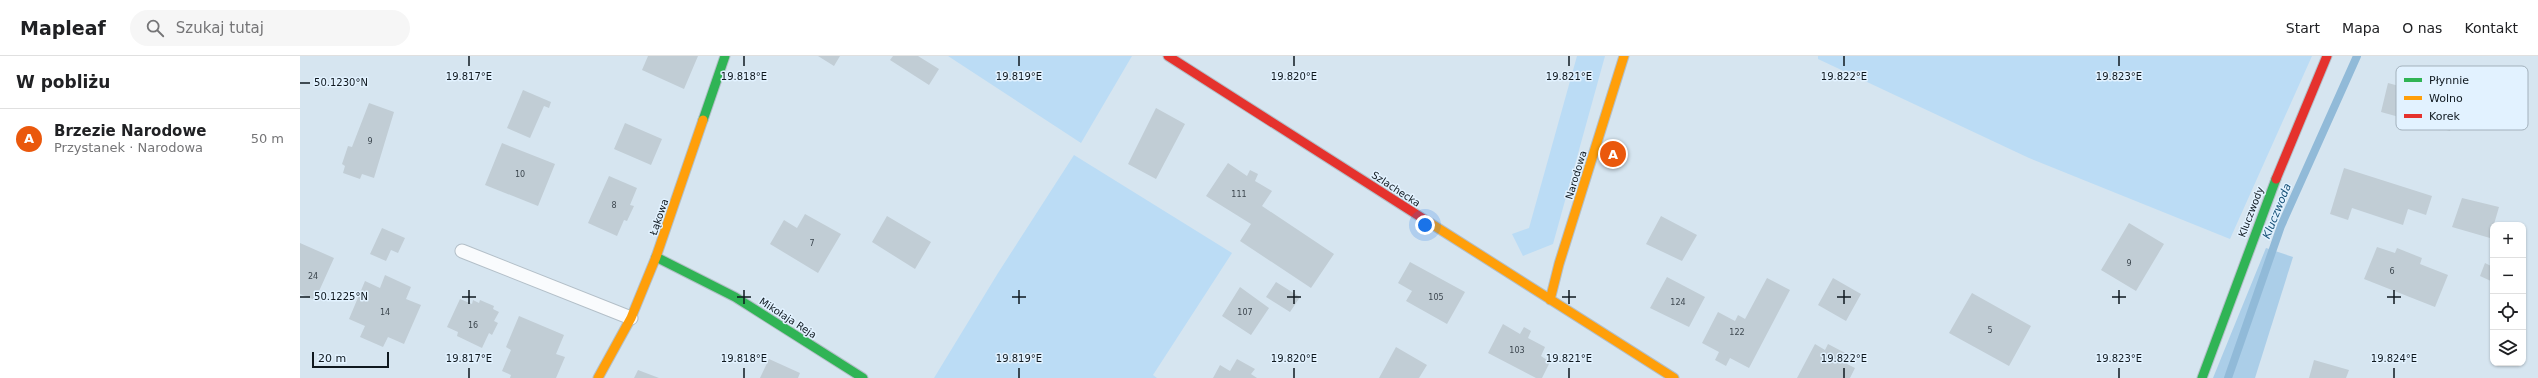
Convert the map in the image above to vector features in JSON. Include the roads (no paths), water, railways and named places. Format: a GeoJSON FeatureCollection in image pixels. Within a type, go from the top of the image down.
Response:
{"type":"FeatureCollection","features":[{"type":"Feature","properties":{"kind":"street","name":"Łąkowa"},"geometry":{"type":"LineString","coordinates":[[598,378],[631,318],[656,257],[725,56]]}},
{"type":"Feature","properties":{"kind":"street","name":"Szlachecka"},"geometry":{"type":"LineString","coordinates":[[1168,56],[1674,378]]}},
{"type":"Feature","properties":{"kind":"street","name":"Narodowa"},"geometry":{"type":"LineString","coordinates":[[1550,300],[1559,264],[1624,56]]}},
{"type":"Feature","properties":{"kind":"street","name":"Kluczwody"},"geometry":{"type":"LineString","coordinates":[[2202,378],[2262,211],[2327,56]]}},
{"type":"Feature","properties":{"kind":"street","name":"Mikołaja Reja"},"geometry":{"type":"LineString","coordinates":[[656,257],[735,297],[863,378]]}},
{"type":"Feature","properties":{"kind":"lane"},"geometry":{"type":"LineString","coordinates":[[462,251],[631,318]]}},
{"type":"Feature","properties":{"kind":"waterway","name":"Kluczwoda"},"geometry":{"type":"LineString","coordinates":[[2228,378],[2281,226],[2357,56]]}},
{"type":"Feature","properties":{"kind":"place","name":"Brzezie Narodowe"},"geometry":{"type":"Point","coordinates":[1613,154]}}]}
